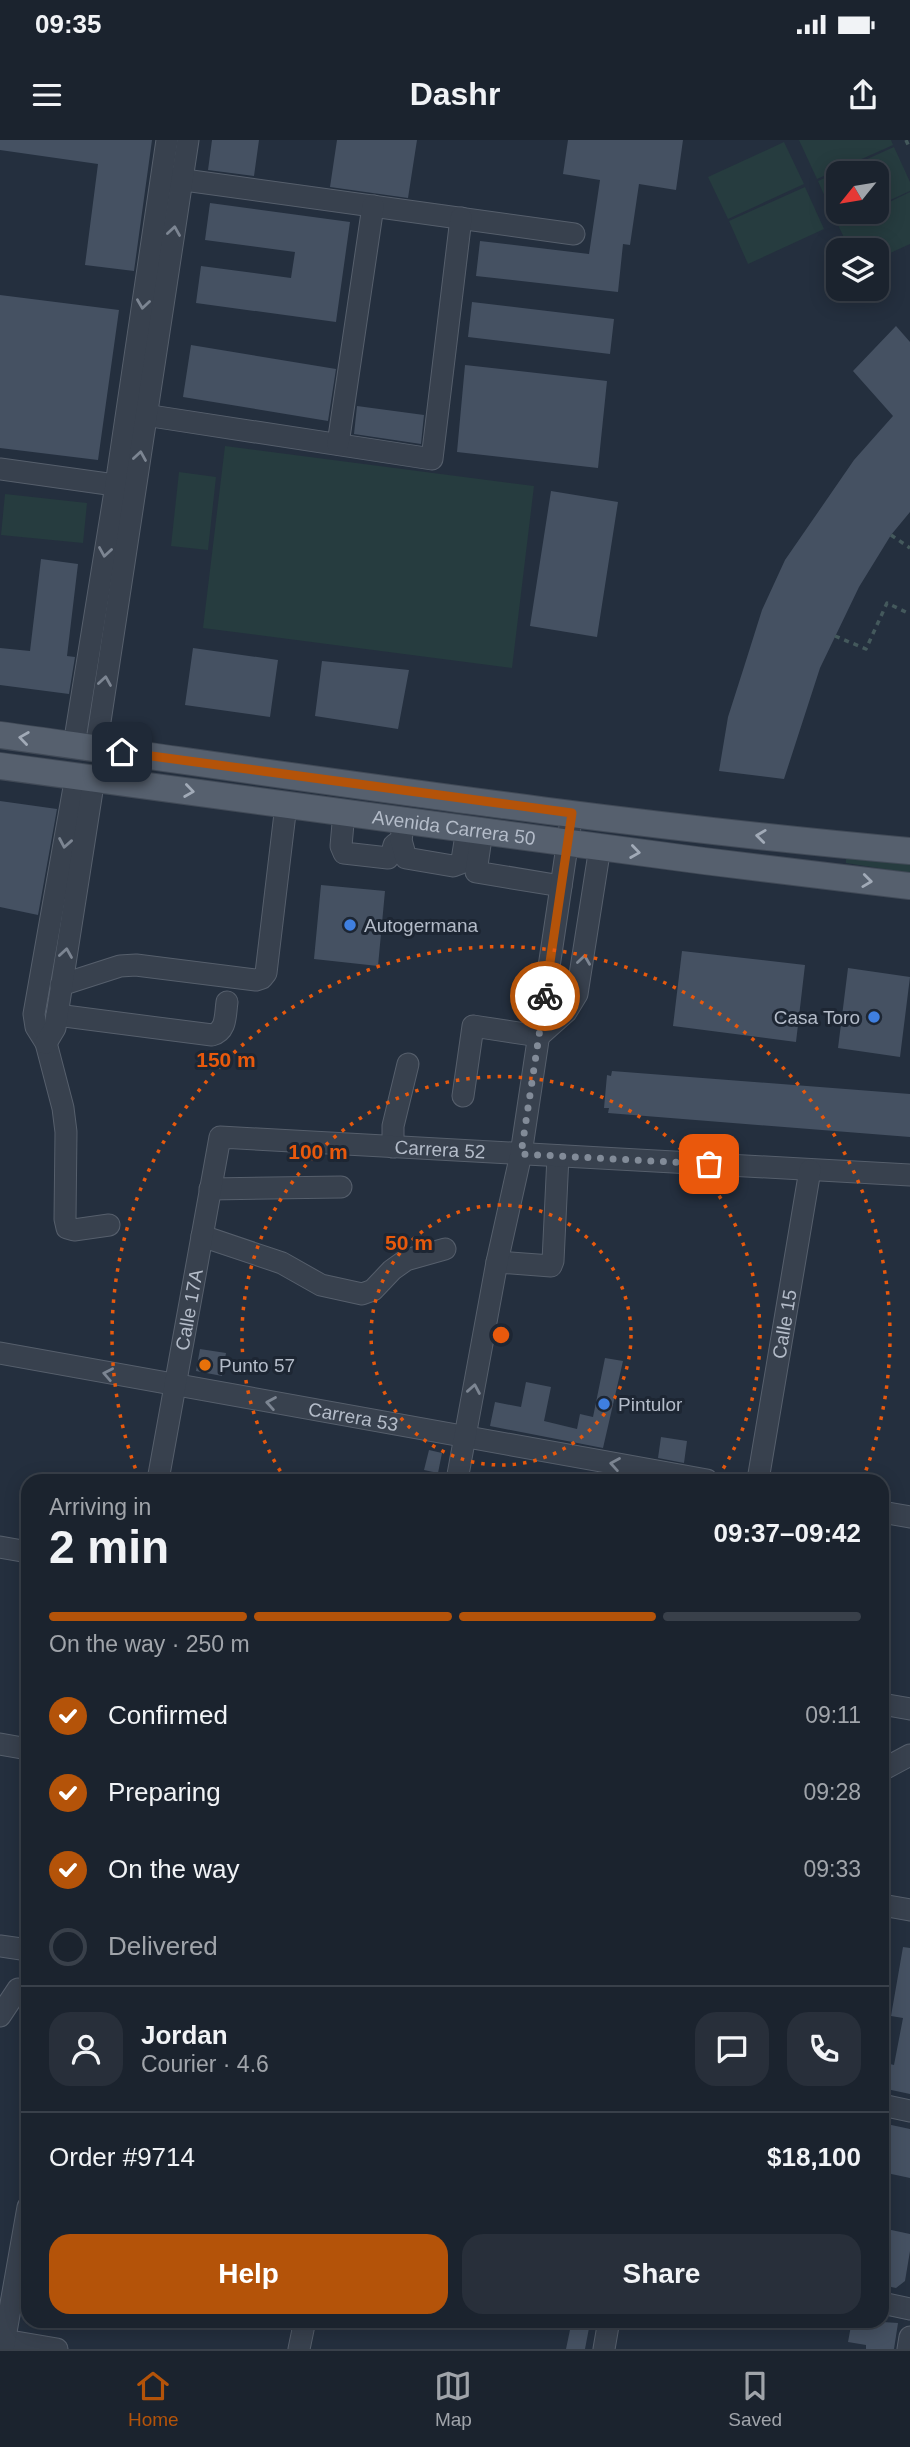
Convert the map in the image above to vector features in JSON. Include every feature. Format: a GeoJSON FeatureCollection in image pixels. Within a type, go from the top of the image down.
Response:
{"type":"FeatureCollection","features":[{"type":"Feature","properties":{"kind":"main road","name":"Avenida Carrera 50"},"geometry":{"type":"LineString","coordinates":[[0,735],[572,813],[910,851]]}},
{"type":"Feature","properties":{"kind":"main road","name":"Avenida Carrera 50"},"geometry":{"type":"LineString","coordinates":[[0,766],[344,813],[402,830],[475,830],[910,886]]}},
{"type":"Feature","properties":{"kind":"street"},"geometry":{"type":"LineString","coordinates":[[167,140],[172,178]]}},
{"type":"Feature","properties":{"kind":"street"},"geometry":{"type":"LineString","coordinates":[[85,747],[172,178],[188,140]]}},
{"type":"Feature","properties":{"kind":"street"},"geometry":{"type":"LineString","coordinates":[[172,178],[574,234]]}},
{"type":"Feature","properties":{"kind":"street"},"geometry":{"type":"LineString","coordinates":[[338,444],[373,206]]}},
{"type":"Feature","properties":{"kind":"street"},"geometry":{"type":"LineString","coordinates":[[136,414],[432,459],[461,218]]}},
{"type":"Feature","properties":{"kind":"street"},"geometry":{"type":"LineString","coordinates":[[0,470],[125,486]]}},
{"type":"Feature","properties":{"kind":"street"},"geometry":{"type":"LineString","coordinates":[[46,1043],[55,1028],[57,1015],[85,777]]}},
{"type":"Feature","properties":{"kind":"street"},"geometry":{"type":"LineString","coordinates":[[85,777],[34,1014],[36,1027],[46,1043],[58,1086],[66,1132],[67,1228],[74,1230],[109,1225]]}},
{"type":"Feature","properties":{"kind":"street"},"geometry":{"type":"LineString","coordinates":[[61,985],[120,967],[136,965],[256,980],[262,978],[266,973],[286,805]]}},
{"type":"Feature","properties":{"kind":"street"},"geometry":{"type":"LineString","coordinates":[[344,813],[341,846],[344,853],[387,858],[402,830]]}},
{"type":"Feature","properties":{"kind":"street"},"geometry":{"type":"LineString","coordinates":[[458,1474],[497,1262],[521,1154],[572,813]]}},
{"type":"Feature","properties":{"kind":"street"},"geometry":{"type":"LineString","coordinates":[[402,830],[406,858],[457,866],[475,830]]}},
{"type":"Feature","properties":{"kind":"street"},"geometry":{"type":"LineString","coordinates":[[475,830],[476,872],[561,886]]}},
{"type":"Feature","properties":{"kind":"street"},"geometry":{"type":"LineString","coordinates":[[813,875],[818,842]]}},
{"type":"Feature","properties":{"kind":"street"},"geometry":{"type":"LineString","coordinates":[[539,1036],[566,1012],[577,994],[600,847]]}},
{"type":"Feature","properties":{"kind":"street"},"geometry":{"type":"LineString","coordinates":[[57,1015],[212,1035],[223,1028],[227,1002]]}},
{"type":"Feature","properties":{"kind":"street"},"geometry":{"type":"LineString","coordinates":[[463,1096],[473,1026],[539,1036]]}},
{"type":"Feature","properties":{"kind":"street"},"geometry":{"type":"LineString","coordinates":[[393,1147],[393,1126],[408,1064]]}},
{"type":"Feature","properties":{"kind":"street","name":"Carrera 52"},"geometry":{"type":"LineString","coordinates":[[220,1137],[910,1175]]}},
{"type":"Feature","properties":{"kind":"street","name":"Calle 17A"},"geometry":{"type":"LineString","coordinates":[[159,1474],[220,1137]]}},
{"type":"Feature","properties":{"kind":"street"},"geometry":{"type":"LineString","coordinates":[[497,1262],[551,1266],[558,1156]]}},
{"type":"Feature","properties":{"kind":"street","name":"Calle 15"},"geometry":{"type":"LineString","coordinates":[[759,1474],[810,1170]]}},
{"type":"Feature","properties":{"kind":"street"},"geometry":{"type":"LineString","coordinates":[[210,1189],[341,1187]]}},
{"type":"Feature","properties":{"kind":"street"},"geometry":{"type":"LineString","coordinates":[[202,1236],[282,1263],[320,1285],[362,1294],[368,1294],[406,1260],[445,1250]]}},
{"type":"Feature","properties":{"kind":"street","name":"Carrera 53"},"geometry":{"type":"LineString","coordinates":[[0,1353],[673,1474]]}},
{"type":"Feature","properties":{"kind":"street"},"geometry":{"type":"LineString","coordinates":[[889,1513],[910,1517]]}},
{"type":"Feature","properties":{"kind":"street"},"geometry":{"type":"LineString","coordinates":[[0,1547],[21,1551]]}},
{"type":"Feature","properties":{"kind":"street"},"geometry":{"type":"LineString","coordinates":[[889,1705],[910,1709]]}},
{"type":"Feature","properties":{"kind":"street"},"geometry":{"type":"LineString","coordinates":[[0,1744],[21,1748]]}},
{"type":"Feature","properties":{"kind":"street"},"geometry":{"type":"LineString","coordinates":[[889,1766],[910,1755]]}},
{"type":"Feature","properties":{"kind":"street"},"geometry":{"type":"LineString","coordinates":[[889,1906],[910,1910]]}},
{"type":"Feature","properties":{"kind":"street"},"geometry":{"type":"LineString","coordinates":[[0,1946],[21,1949]]}},
{"type":"Feature","properties":{"kind":"street"},"geometry":{"type":"LineString","coordinates":[[0,2017],[15,1989]]}},
{"type":"Feature","properties":{"kind":"street"},"geometry":{"type":"LineString","coordinates":[[889,2106],[910,2111]]}},
{"type":"Feature","properties":{"kind":"street"},"geometry":{"type":"LineString","coordinates":[[21,2246],[3,2345],[57,2349]]}},
{"type":"Feature","properties":{"kind":"street"},"geometry":{"type":"LineString","coordinates":[[889,2304],[910,2309]]}},
{"type":"Feature","properties":{"kind":"street"},"geometry":{"type":"LineString","coordinates":[[299,2349],[303,2328]]}},
{"type":"Feature","properties":{"kind":"street"},"geometry":{"type":"LineString","coordinates":[[604,2349],[608,2328]]}},
{"type":"Feature","properties":{"kind":"street"},"geometry":{"type":"LineString","coordinates":[[908,2349],[910,2337]]}},
{"type":"Feature","properties":{"kind":"path"},"geometry":{"type":"LineString","coordinates":[[906,140],[910,149]]}},
{"type":"Feature","properties":{"kind":"path"},"geometry":{"type":"LineString","coordinates":[[891,535],[910,548]]}},
{"type":"Feature","properties":{"kind":"path"},"geometry":{"type":"LineString","coordinates":[[835,636],[866,649],[887,603],[910,614]]}},
{"type":"Feature","properties":{"kind":"green space"},"geometry":{"type":"Polygon","coordinates":[[[799,140],[891,140],[893,145],[857,161],[826,161],[826,175],[817,179],[799,140]]]}},
{"type":"Feature","properties":{"kind":"green space"},"geometry":{"type":"Polygon","coordinates":[[[784,142],[804,184],[728,219],[708,177],[784,142]]]}},
{"type":"Feature","properties":{"kind":"green space"},"geometry":{"type":"Polygon","coordinates":[[[894,147],[910,182],[910,191],[889,201],[889,161],[863,161],[894,147]]]}},
{"type":"Feature","properties":{"kind":"green space"},"geometry":{"type":"Polygon","coordinates":[[[826,177],[826,199],[818,181],[826,177]]]}},
{"type":"Feature","properties":{"kind":"green space"},"geometry":{"type":"Polygon","coordinates":[[[805,187],[824,229],[748,264],[729,221],[805,187]]]}},
{"type":"Feature","properties":{"kind":"green space"},"geometry":{"type":"Polygon","coordinates":[[[910,192],[910,244],[889,254],[889,238],[844,238],[838,225],[840,224],[889,224],[889,202],[910,192]]]}},
{"type":"Feature","properties":{"kind":"green space"},"geometry":{"type":"Polygon","coordinates":[[[225,446],[534,486],[512,668],[203,628],[225,446]]]}},
{"type":"Feature","properties":{"kind":"green space"},"geometry":{"type":"Polygon","coordinates":[[[179,472],[216,477],[208,550],[171,546],[179,472]]]}},
{"type":"Feature","properties":{"kind":"green space"},"geometry":{"type":"Polygon","coordinates":[[[5,494],[87,503],[83,543],[1,535],[5,494]]]}},
{"type":"Feature","properties":{"kind":"green space"},"geometry":{"type":"Polygon","coordinates":[[[846,855],[910,861],[910,873],[846,863],[846,855]]]}},
{"type":"Feature","properties":{"kind":"building"},"geometry":{"type":"Polygon","coordinates":[[[0,140],[152,140],[134,271],[85,265],[98,164],[0,150],[0,140]]]}},
{"type":"Feature","properties":{"kind":"building"},"geometry":{"type":"Polygon","coordinates":[[[212,140],[259,140],[254,176],[208,170],[212,140]]]}},
{"type":"Feature","properties":{"kind":"building"},"geometry":{"type":"Polygon","coordinates":[[[337,140],[417,140],[408,198],[330,187],[337,140]]]}},
{"type":"Feature","properties":{"kind":"building"},"geometry":{"type":"Polygon","coordinates":[[[568,140],[683,140],[676,190],[639,184],[630,245],[623,244],[618,292],[476,276],[480,241],[589,254],[600,180],[563,174],[568,140]]]}},
{"type":"Feature","properties":{"kind":"building"},"geometry":{"type":"Polygon","coordinates":[[[210,203],[350,222],[336,322],[196,303],[201,266],[291,278],[295,252],[205,240],[210,203]]]}},
{"type":"Feature","properties":{"kind":"building"},"geometry":{"type":"Polygon","coordinates":[[[0,295],[119,310],[98,460],[0,448],[0,295]]]}},
{"type":"Feature","properties":{"kind":"building"},"geometry":{"type":"Polygon","coordinates":[[[472,302],[614,319],[610,354],[468,337],[472,302]]]}},
{"type":"Feature","properties":{"kind":"building"},"geometry":{"type":"Polygon","coordinates":[[[896,326],[910,342],[910,512],[891,535],[859,587],[820,668],[784,779],[719,771],[728,717],[762,610],[785,560],[854,460],[893,416],[853,371],[896,326]]]}},
{"type":"Feature","properties":{"kind":"building"},"geometry":{"type":"Polygon","coordinates":[[[191,345],[336,369],[328,421],[183,397],[191,345]]]}},
{"type":"Feature","properties":{"kind":"building"},"geometry":{"type":"Polygon","coordinates":[[[465,365],[607,381],[598,468],[457,452],[465,365]]]}},
{"type":"Feature","properties":{"kind":"building"},"geometry":{"type":"Polygon","coordinates":[[[357,406],[424,415],[421,444],[354,434],[357,406]]]}},
{"type":"Feature","properties":{"kind":"building"},"geometry":{"type":"Polygon","coordinates":[[[551,491],[618,502],[597,637],[530,626],[551,491]]]}},
{"type":"Feature","properties":{"kind":"building"},"geometry":{"type":"Polygon","coordinates":[[[41,559],[78,564],[67,656],[75,657],[69,694],[0,685],[0,648],[30,651],[41,559]]]}},
{"type":"Feature","properties":{"kind":"building"},"geometry":{"type":"Polygon","coordinates":[[[193,648],[278,660],[270,717],[185,705],[193,648]]]}},
{"type":"Feature","properties":{"kind":"building"},"geometry":{"type":"Polygon","coordinates":[[[322,661],[409,670],[398,729],[315,716],[322,661]]]}},
{"type":"Feature","properties":{"kind":"building"},"geometry":{"type":"Polygon","coordinates":[[[0,801],[57,809],[38,915],[0,907],[0,801]]]}},
{"type":"Feature","properties":{"kind":"building","name":"Autogermana"},"geometry":{"type":"Polygon","coordinates":[[[321,885],[385,891],[378,966],[314,959],[321,885]]]}},
{"type":"Feature","properties":{"kind":"building"},"geometry":{"type":"Polygon","coordinates":[[[682,951],[805,965],[796,1042],[673,1026],[682,951]]]}},
{"type":"Feature","properties":{"kind":"building","name":"Casa Toro"},"geometry":{"type":"Polygon","coordinates":[[[848,968],[910,977],[900,1057],[838,1048],[848,968]]]}},
{"type":"Feature","properties":{"kind":"building"},"geometry":{"type":"Polygon","coordinates":[[[612,1071],[910,1094],[910,1137],[608,1113],[609,1108],[604,1108],[607,1075],[611,1076],[612,1071]]]}},
{"type":"Feature","properties":{"kind":"building"},"geometry":{"type":"Polygon","coordinates":[[[200,1349],[226,1353],[222,1376],[196,1371],[200,1349]]]}},
{"type":"Feature","properties":{"kind":"building"},"geometry":{"type":"Polygon","coordinates":[[[605,1358],[623,1361],[603,1448],[490,1426],[495,1402],[521,1407],[526,1382],[551,1387],[544,1421],[577,1429],[580,1414],[593,1417],[605,1358]]]}},
{"type":"Feature","properties":{"kind":"building"},"geometry":{"type":"Polygon","coordinates":[[[661,1437],[687,1441],[684,1463],[658,1458],[661,1437]]]}},
{"type":"Feature","properties":{"kind":"building"},"geometry":{"type":"Polygon","coordinates":[[[429,1450],[442,1453],[438,1473],[424,1470],[429,1450]]]}},
{"type":"Feature","properties":{"kind":"building"},"geometry":{"type":"Polygon","coordinates":[[[903,1947],[910,1948],[910,2094],[889,2090],[889,2064],[894,2065],[903,2018],[891,2016],[903,1947]]]}},
{"type":"Feature","properties":{"kind":"building"},"geometry":{"type":"Polygon","coordinates":[[[889,2124],[910,2129],[910,2178],[889,2174],[889,2124]]]}},
{"type":"Feature","properties":{"kind":"building"},"geometry":{"type":"Polygon","coordinates":[[[889,2230],[910,2234],[905,2281],[896,2288],[889,2286],[889,2230]]]}},
{"type":"Feature","properties":{"kind":"building"},"geometry":{"type":"Polygon","coordinates":[[[889,2322],[898,2323],[894,2349],[866,2349],[866,2345],[848,2342],[851,2328],[889,2328],[889,2322]]]}},
{"type":"Feature","properties":{"kind":"building"},"geometry":{"type":"Polygon","coordinates":[[[570,2328],[589,2328],[585,2349],[566,2349],[570,2328]]]}},
{"type":"Feature","properties":{"kind":"way so far"},"geometry":{"type":"LineString","coordinates":[[545,996],[521,1154],[709,1164]]}},
{"type":"Feature","properties":{"kind":"place","name":"Autogermana"},"geometry":{"type":"Point","coordinates":[350,925]}},
{"type":"Feature","properties":{"kind":"place","name":"Casa Toro"},"geometry":{"type":"Point","coordinates":[874,1017]}},
{"type":"Feature","properties":{"kind":"place","name":"Punto 57"},"geometry":{"type":"Point","coordinates":[205,1365]}},
{"type":"Feature","properties":{"kind":"place","name":"Pintulor"},"geometry":{"type":"Point","coordinates":[604,1404]}},
{"type":"Feature","properties":{"kind":"route"},"geometry":{"type":"LineString","coordinates":[[122,752],[572,813],[545,996]]}}]}
